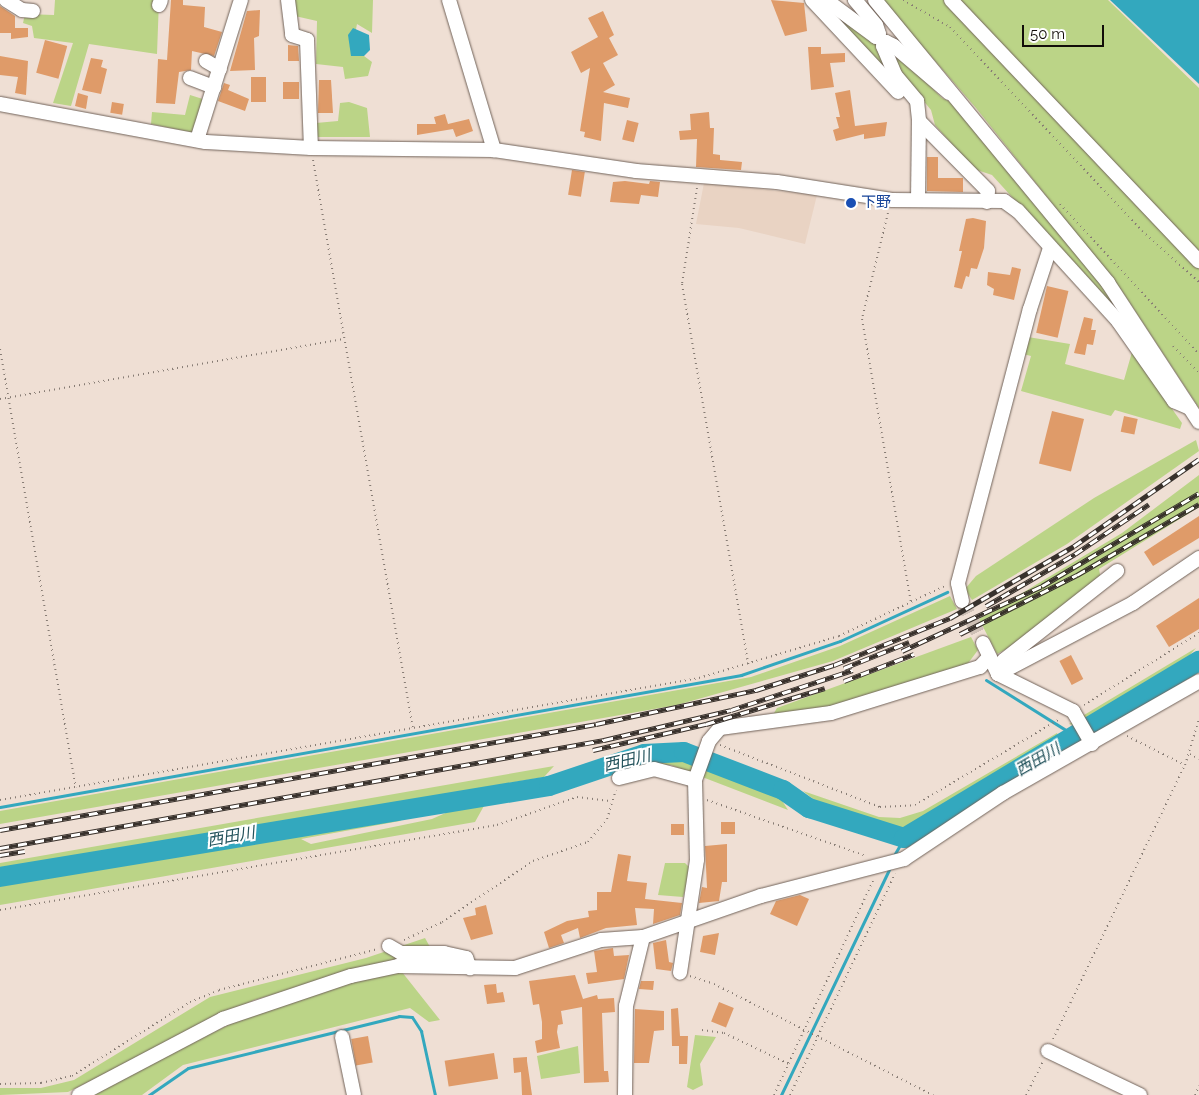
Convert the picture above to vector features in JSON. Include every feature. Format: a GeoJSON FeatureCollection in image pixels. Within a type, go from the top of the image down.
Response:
{"type":"FeatureCollection","features":[{"type":"Feature","properties":{"kind":"street"},"geometry":{"type":"LineString","coordinates":[[6,0],[22,10],[33,11]]}},
{"type":"Feature","properties":{"kind":"street"},"geometry":{"type":"LineString","coordinates":[[197,140],[241,0]]}},
{"type":"Feature","properties":{"kind":"street"},"geometry":{"type":"LineString","coordinates":[[288,0],[292,35],[308,40],[311,148]]}},
{"type":"Feature","properties":{"kind":"street"},"geometry":{"type":"LineString","coordinates":[[449,0],[494,150]]}},
{"type":"Feature","properties":{"kind":"street"},"geometry":{"type":"LineString","coordinates":[[812,0],[988,191],[987,202]]}},
{"type":"Feature","properties":{"kind":"street"},"geometry":{"type":"LineString","coordinates":[[826,0],[849,21],[894,46],[943,91],[956,95]]}},
{"type":"Feature","properties":{"kind":"street"},"geometry":{"type":"LineString","coordinates":[[855,0],[876,25],[896,76],[917,101],[918,200]]}},
{"type":"Feature","properties":{"kind":"street"},"geometry":{"type":"LineString","coordinates":[[875,0],[956,95],[1108,283],[1199,422]]}},
{"type":"Feature","properties":{"kind":"street"},"geometry":{"type":"LineString","coordinates":[[951,0],[1199,261]]}},
{"type":"Feature","properties":{"kind":"street"},"geometry":{"type":"LineString","coordinates":[[206,62],[220,68]]}},
{"type":"Feature","properties":{"kind":"street"},"geometry":{"type":"LineString","coordinates":[[190,78],[214,87]]}},
{"type":"Feature","properties":{"kind":"street"},"geometry":{"type":"LineString","coordinates":[[0,104],[197,140],[311,148],[494,150],[698,176],[777,182],[892,200],[1004,202],[1018,211],[1118,321],[1174,401],[1190,408]]}},
{"type":"Feature","properties":{"kind":"street"},"geometry":{"type":"LineString","coordinates":[[962,601],[958,583],[1030,309],[1050,248]]}},
{"type":"Feature","properties":{"kind":"street"},"geometry":{"type":"LineString","coordinates":[[998,674],[1133,603],[1199,558]]}},
{"type":"Feature","properties":{"kind":"street"},"geometry":{"type":"LineString","coordinates":[[998,674],[1004,660],[1117,571]]}},
{"type":"Feature","properties":{"kind":"street"},"geometry":{"type":"LineString","coordinates":[[983,643],[998,674],[1073,711],[1091,742]]}},
{"type":"Feature","properties":{"kind":"street"},"geometry":{"type":"LineString","coordinates":[[680,973],[690,920],[697,860],[695,780],[709,741],[720,728],[730,725],[831,713],[980,668],[990,657]]}},
{"type":"Feature","properties":{"kind":"street"},"geometry":{"type":"LineString","coordinates":[[79,1095],[164,1048],[250,1008],[351,976],[398,966],[515,968],[601,940],[644,937],[761,896],[901,860],[1004,793],[1199,681]]}},
{"type":"Feature","properties":{"kind":"street"},"geometry":{"type":"LineString","coordinates":[[619,778],[654,769],[695,780]]}},
{"type":"Feature","properties":{"kind":"street"},"geometry":{"type":"LineString","coordinates":[[626,1095],[626,1006],[644,937]]}},
{"type":"Feature","properties":{"kind":"street"},"geometry":{"type":"LineString","coordinates":[[389,946],[401,953],[444,953],[466,958],[470,968]]}},
{"type":"Feature","properties":{"kind":"street"},"geometry":{"type":"LineString","coordinates":[[342,1037],[354,1095]]}},
{"type":"Feature","properties":{"kind":"street"},"geometry":{"type":"LineString","coordinates":[[1048,1050],[1140,1095]]}},
{"type":"Feature","properties":{"kind":"path"},"geometry":{"type":"LineString","coordinates":[[903,0],[950,28],[1142,231],[1199,282]]}},
{"type":"Feature","properties":{"kind":"path"},"geometry":{"type":"LineString","coordinates":[[311,148],[413,729]]}},
{"type":"Feature","properties":{"kind":"path"},"geometry":{"type":"LineString","coordinates":[[698,176],[682,284],[749,666]]}},
{"type":"Feature","properties":{"kind":"path"},"geometry":{"type":"LineString","coordinates":[[1055,198],[1199,354]]}},
{"type":"Feature","properties":{"kind":"path"},"geometry":{"type":"LineString","coordinates":[[892,200],[862,319],[911,603]]}},
{"type":"Feature","properties":{"kind":"path"},"geometry":{"type":"LineString","coordinates":[[0,399],[344,338]]}},
{"type":"Feature","properties":{"kind":"path"},"geometry":{"type":"LineString","coordinates":[[1173,346],[1199,373]]}},
{"type":"Feature","properties":{"kind":"path"},"geometry":{"type":"LineString","coordinates":[[0,349],[76,787]]}},
{"type":"Feature","properties":{"kind":"path"},"geometry":{"type":"LineString","coordinates":[[0,800],[699,678],[749,666],[839,636],[958,583]]}},
{"type":"Feature","properties":{"kind":"path"},"geometry":{"type":"LineString","coordinates":[[709,741],[880,807],[915,804],[1073,711],[1199,633]]}},
{"type":"Feature","properties":{"kind":"path"},"geometry":{"type":"LineString","coordinates":[[1026,1095],[1185,764],[1199,719]]}},
{"type":"Feature","properties":{"kind":"path"},"geometry":{"type":"LineString","coordinates":[[1115,730],[1185,764]]}},
{"type":"Feature","properties":{"kind":"path"},"geometry":{"type":"LineString","coordinates":[[1189,754],[1199,759]]}},
{"type":"Feature","properties":{"kind":"path"},"geometry":{"type":"LineString","coordinates":[[0,1084],[42,1083],[72,1076],[190,1002],[212,993],[389,946],[442,922],[533,861],[588,842],[607,819],[619,778]]}},
{"type":"Feature","properties":{"kind":"path"},"geometry":{"type":"LineString","coordinates":[[696,796],[873,858],[880,865],[774,1095]]}},
{"type":"Feature","properties":{"kind":"path"},"geometry":{"type":"LineString","coordinates":[[0,910],[497,825],[577,797],[612,801]]}},
{"type":"Feature","properties":{"kind":"path"},"geometry":{"type":"LineString","coordinates":[[790,1095],[901,860]]}},
{"type":"Feature","properties":{"kind":"path"},"geometry":{"type":"LineString","coordinates":[[680,973],[714,984],[802,1032],[933,1095]]}},
{"type":"Feature","properties":{"kind":"path"},"geometry":{"type":"LineString","coordinates":[[702,1030],[724,1033],[789,1064]]}},
{"type":"Feature","properties":{"kind":"path"},"geometry":{"type":"LineString","coordinates":[[1194,1095],[1199,1086]]}},
{"type":"Feature","properties":{"kind":"shaded area"},"geometry":{"type":"Polygon","coordinates":[[[704,183],[817,195],[805,244],[739,228],[696,224],[704,183]]]}},
{"type":"Feature","properties":{"kind":"green space"},"geometry":{"type":"Polygon","coordinates":[[[55,0],[159,0],[157,54],[89,44],[71,106],[53,103],[73,43],[34,38],[32,26],[23,23],[25,14],[54,15],[55,0]]]}},
{"type":"Feature","properties":{"kind":"green space"},"geometry":{"type":"Polygon","coordinates":[[[292,0],[373,0],[372,33],[357,24],[351,55],[364,56],[372,62],[368,76],[345,79],[343,67],[316,64],[317,21],[295,16],[292,0]]]}},
{"type":"Feature","properties":{"kind":"green space"},"geometry":{"type":"Polygon","coordinates":[[[882,0],[1108,0],[1199,88],[1199,408],[1122,291],[976,108],[882,0]]]}},
{"type":"Feature","properties":{"kind":"green space"},"geometry":{"type":"Polygon","coordinates":[[[831,13],[877,44],[895,83],[831,13]]]}},
{"type":"Feature","properties":{"kind":"green space"},"geometry":{"type":"Polygon","coordinates":[[[900,56],[942,98],[955,104],[1107,291],[1127,324],[992,175],[974,169],[935,125],[931,110],[899,71],[894,60],[900,56]]]}},
{"type":"Feature","properties":{"kind":"green space"},"geometry":{"type":"Polygon","coordinates":[[[190,95],[206,100],[194,133],[151,124],[152,112],[185,115],[190,95]]]}},
{"type":"Feature","properties":{"kind":"green space"},"geometry":{"type":"Polygon","coordinates":[[[349,102],[367,108],[370,137],[316,137],[316,123],[338,121],[340,103],[349,102]]]}},
{"type":"Feature","properties":{"kind":"green space"},"geometry":{"type":"Polygon","coordinates":[[[1028,337],[1070,344],[1065,364],[1124,380],[1132,352],[1182,423],[1180,429],[1115,410],[1111,416],[1021,391],[1031,356],[1023,354],[1028,337]]]}},
{"type":"Feature","properties":{"kind":"green space"},"geometry":{"type":"Polygon","coordinates":[[[1196,440],[1199,451],[1067,544],[972,600],[965,589],[976,576],[1094,498],[1196,440]]]}},
{"type":"Feature","properties":{"kind":"green space"},"geometry":{"type":"Polygon","coordinates":[[[1199,475],[1199,507],[1099,569],[1101,580],[1024,640],[997,654],[979,619],[1122,533],[1199,475]]]}},
{"type":"Feature","properties":{"kind":"green space"},"geometry":{"type":"Polygon","coordinates":[[[950,596],[957,609],[833,661],[677,705],[0,824],[0,811],[751,677],[840,646],[950,596]]]}},
{"type":"Feature","properties":{"kind":"green space"},"geometry":{"type":"Polygon","coordinates":[[[971,637],[978,650],[966,666],[816,712],[771,718],[777,708],[971,637]]]}},
{"type":"Feature","properties":{"kind":"green space"},"geometry":{"type":"Polygon","coordinates":[[[1196,648],[1181,665],[1080,727],[1069,724],[1196,648]]]}},
{"type":"Feature","properties":{"kind":"green space"},"geometry":{"type":"Polygon","coordinates":[[[1057,733],[1061,741],[913,826],[892,829],[822,806],[803,791],[879,817],[900,818],[923,811],[1057,733]]]}},
{"type":"Feature","properties":{"kind":"green space"},"geometry":{"type":"Polygon","coordinates":[[[681,760],[779,796],[788,810],[671,765],[644,765],[681,760]]]}},
{"type":"Feature","properties":{"kind":"green space"},"geometry":{"type":"Polygon","coordinates":[[[554,766],[544,777],[0,871],[0,863],[554,766]]]}},
{"type":"Feature","properties":{"kind":"green space"},"geometry":{"type":"Polygon","coordinates":[[[485,804],[475,822],[0,905],[0,882],[269,835],[291,838],[306,828],[416,808],[400,821],[301,839],[311,844],[432,819],[450,811],[485,804]]]}},
{"type":"Feature","properties":{"kind":"green space"},"geometry":{"type":"Polygon","coordinates":[[[665,863],[685,863],[691,869],[683,897],[658,895],[665,863]]]}},
{"type":"Feature","properties":{"kind":"green space"},"geometry":{"type":"Polygon","coordinates":[[[425,938],[435,956],[397,959],[254,1000],[68,1092],[0,1095],[0,1088],[41,1088],[74,1080],[210,997],[366,958],[425,938]]]}},
{"type":"Feature","properties":{"kind":"green space"},"geometry":{"type":"Polygon","coordinates":[[[402,972],[440,1020],[429,1022],[410,1008],[183,1065],[142,1095],[93,1095],[175,1050],[250,1015],[362,979],[402,972]]]}},
{"type":"Feature","properties":{"kind":"green space"},"geometry":{"type":"Polygon","coordinates":[[[695,1035],[716,1037],[700,1064],[703,1085],[693,1090],[687,1087],[695,1035]]]}},
{"type":"Feature","properties":{"kind":"green space"},"geometry":{"type":"Polygon","coordinates":[[[578,1046],[580,1073],[541,1079],[537,1056],[578,1046]]]}},
{"type":"Feature","properties":{"kind":"water"},"geometry":{"type":"Polygon","coordinates":[[[1110,0],[1199,0],[1199,84],[1110,0]]]}},
{"type":"Feature","properties":{"kind":"water"},"geometry":{"type":"Polygon","coordinates":[[[353,28],[369,35],[370,50],[364,56],[351,56],[348,35],[353,28]]]}},
{"type":"Feature","properties":{"kind":"building"},"geometry":{"type":"Polygon","coordinates":[[[171,0],[183,0],[183,5],[205,7],[204,27],[222,32],[214,56],[192,51],[191,70],[179,72],[175,104],[156,103],[158,59],[167,60],[171,0]]]}},
{"type":"Feature","properties":{"kind":"building"},"geometry":{"type":"Polygon","coordinates":[[[771,0],[804,3],[807,31],[785,36],[771,0]]]}},
{"type":"Feature","properties":{"kind":"building"},"geometry":{"type":"Polygon","coordinates":[[[0,6],[15,16],[15,28],[28,28],[28,37],[11,39],[11,33],[0,33],[0,6]]]}},
{"type":"Feature","properties":{"kind":"building"},"geometry":{"type":"Polygon","coordinates":[[[260,10],[259,36],[254,38],[255,70],[230,71],[247,11],[260,10]]]}},
{"type":"Feature","properties":{"kind":"building"},"geometry":{"type":"Polygon","coordinates":[[[603,11],[614,35],[609,38],[618,55],[603,63],[615,85],[603,92],[630,98],[628,108],[604,103],[601,141],[584,137],[585,132],[580,131],[590,68],[581,73],[571,52],[598,37],[588,18],[603,11]]]}},
{"type":"Feature","properties":{"kind":"building"},"geometry":{"type":"Polygon","coordinates":[[[45,40],[67,46],[58,79],[36,73],[45,40]]]}},
{"type":"Feature","properties":{"kind":"building"},"geometry":{"type":"Polygon","coordinates":[[[288,45],[298,46],[299,61],[288,61],[288,45]]]}},
{"type":"Feature","properties":{"kind":"building"},"geometry":{"type":"Polygon","coordinates":[[[808,47],[821,47],[821,54],[845,53],[845,62],[830,63],[834,87],[811,90],[808,47]]]}},
{"type":"Feature","properties":{"kind":"building"},"geometry":{"type":"Polygon","coordinates":[[[0,56],[28,61],[26,95],[15,93],[18,77],[0,75],[0,56]]]}},
{"type":"Feature","properties":{"kind":"building"},"geometry":{"type":"Polygon","coordinates":[[[91,58],[103,60],[101,67],[107,69],[101,94],[82,90],[91,58]]]}},
{"type":"Feature","properties":{"kind":"building"},"geometry":{"type":"Polygon","coordinates":[[[251,77],[266,77],[266,102],[251,102],[251,77]]]}},
{"type":"Feature","properties":{"kind":"building"},"geometry":{"type":"Polygon","coordinates":[[[319,80],[331,80],[333,113],[318,113],[319,80]]]}},
{"type":"Feature","properties":{"kind":"building"},"geometry":{"type":"Polygon","coordinates":[[[283,82],[299,82],[299,99],[283,99],[283,82]]]}},
{"type":"Feature","properties":{"kind":"building"},"geometry":{"type":"Polygon","coordinates":[[[224,83],[230,85],[228,90],[249,99],[245,111],[218,101],[224,83]]]}},
{"type":"Feature","properties":{"kind":"building"},"geometry":{"type":"Polygon","coordinates":[[[850,90],[855,126],[887,122],[885,136],[864,139],[864,134],[836,141],[833,130],[839,128],[836,117],[840,117],[835,93],[850,90]]]}},
{"type":"Feature","properties":{"kind":"building"},"geometry":{"type":"Polygon","coordinates":[[[78,93],[88,96],[86,109],[75,106],[78,93]]]}},
{"type":"Feature","properties":{"kind":"building"},"geometry":{"type":"Polygon","coordinates":[[[112,102],[124,104],[122,115],[110,113],[112,102]]]}},
{"type":"Feature","properties":{"kind":"building"},"geometry":{"type":"Polygon","coordinates":[[[709,112],[710,128],[714,128],[713,154],[720,155],[720,160],[742,162],[741,170],[696,167],[697,139],[680,140],[679,131],[691,130],[690,114],[709,112]]]}},
{"type":"Feature","properties":{"kind":"building"},"geometry":{"type":"Polygon","coordinates":[[[445,114],[448,124],[469,119],[473,131],[456,137],[453,129],[417,135],[417,124],[436,124],[434,117],[445,114]]]}},
{"type":"Feature","properties":{"kind":"building"},"geometry":{"type":"Polygon","coordinates":[[[627,120],[639,123],[634,142],[622,139],[627,120]]]}},
{"type":"Feature","properties":{"kind":"building"},"geometry":{"type":"Polygon","coordinates":[[[927,157],[938,157],[938,178],[963,178],[963,192],[927,191],[927,157]]]}},
{"type":"Feature","properties":{"kind":"building"},"geometry":{"type":"Polygon","coordinates":[[[572,170],[585,172],[581,197],[568,195],[572,170]]]}},
{"type":"Feature","properties":{"kind":"building"},"geometry":{"type":"Polygon","coordinates":[[[625,181],[649,184],[650,181],[660,182],[658,197],[641,195],[639,204],[610,202],[613,182],[625,181]]]}},
{"type":"Feature","properties":{"kind":"building"},"geometry":{"type":"Polygon","coordinates":[[[973,218],[986,221],[984,248],[977,269],[971,268],[969,277],[966,276],[962,289],[954,287],[962,251],[959,251],[966,219],[973,218]]]}},
{"type":"Feature","properties":{"kind":"building"},"geometry":{"type":"Polygon","coordinates":[[[1012,267],[1021,269],[1014,300],[993,295],[994,289],[987,285],[988,272],[1010,275],[1012,267]]]}},
{"type":"Feature","properties":{"kind":"building"},"geometry":{"type":"Polygon","coordinates":[[[1047,286],[1068,291],[1058,338],[1036,333],[1047,286]]]}},
{"type":"Feature","properties":{"kind":"building"},"geometry":{"type":"Polygon","coordinates":[[[1084,317],[1093,319],[1091,330],[1096,330],[1093,345],[1087,344],[1085,355],[1074,353],[1084,317]]]}},
{"type":"Feature","properties":{"kind":"building"},"geometry":{"type":"Polygon","coordinates":[[[1052,411],[1084,419],[1071,471],[1039,463],[1052,411]]]}},
{"type":"Feature","properties":{"kind":"building"},"geometry":{"type":"Polygon","coordinates":[[[1124,416],[1138,419],[1134,435],[1121,432],[1124,416]]]}},
{"type":"Feature","properties":{"kind":"building"},"geometry":{"type":"Polygon","coordinates":[[[1199,516],[1199,538],[1153,566],[1144,552],[1199,516]]]}},
{"type":"Feature","properties":{"kind":"building"},"geometry":{"type":"Polygon","coordinates":[[[1199,598],[1199,629],[1169,647],[1156,626],[1199,598]]]}},
{"type":"Feature","properties":{"kind":"building"},"geometry":{"type":"Polygon","coordinates":[[[1071,655],[1083,679],[1072,685],[1059,661],[1071,655]]]}},
{"type":"Feature","properties":{"kind":"building"},"geometry":{"type":"Polygon","coordinates":[[[721,822],[735,822],[735,834],[721,834],[721,822]]]}},
{"type":"Feature","properties":{"kind":"building"},"geometry":{"type":"Polygon","coordinates":[[[671,824],[684,824],[684,835],[671,835],[671,824]]]}},
{"type":"Feature","properties":{"kind":"building"},"geometry":{"type":"Polygon","coordinates":[[[727,844],[727,882],[722,882],[719,901],[699,903],[702,887],[707,888],[705,846],[727,844]]]}},
{"type":"Feature","properties":{"kind":"building"},"geometry":{"type":"Polygon","coordinates":[[[618,854],[631,856],[627,881],[647,883],[645,899],[682,903],[680,915],[653,924],[654,909],[635,908],[637,925],[606,928],[580,938],[578,928],[561,935],[564,943],[549,948],[544,932],[567,921],[589,917],[588,911],[597,910],[597,892],[611,892],[618,854]]]}},
{"type":"Feature","properties":{"kind":"building"},"geometry":{"type":"Polygon","coordinates":[[[800,895],[809,899],[797,926],[770,914],[776,901],[800,895]]]}},
{"type":"Feature","properties":{"kind":"building"},"geometry":{"type":"Polygon","coordinates":[[[486,905],[493,934],[471,940],[463,918],[476,915],[475,908],[486,905]]]}},
{"type":"Feature","properties":{"kind":"building"},"geometry":{"type":"Polygon","coordinates":[[[719,933],[715,955],[700,952],[703,936],[719,933]]]}},
{"type":"Feature","properties":{"kind":"building"},"geometry":{"type":"Polygon","coordinates":[[[666,940],[669,962],[673,963],[671,971],[656,969],[653,943],[666,940]]]}},
{"type":"Feature","properties":{"kind":"building"},"geometry":{"type":"Polygon","coordinates":[[[613,948],[614,956],[629,955],[624,979],[588,984],[586,973],[597,972],[594,951],[613,948]]]}},
{"type":"Feature","properties":{"kind":"building"},"geometry":{"type":"Polygon","coordinates":[[[575,975],[583,999],[597,995],[598,999],[614,998],[615,1012],[602,1013],[604,1071],[608,1071],[609,1082],[584,1083],[582,1007],[561,1011],[563,1024],[558,1025],[557,1032],[560,1048],[537,1053],[535,1041],[542,1039],[542,1022],[539,1004],[533,1005],[529,981],[575,975]]]}},
{"type":"Feature","properties":{"kind":"building"},"geometry":{"type":"Polygon","coordinates":[[[641,981],[654,981],[653,990],[639,989],[641,981]]]}},
{"type":"Feature","properties":{"kind":"building"},"geometry":{"type":"Polygon","coordinates":[[[496,984],[497,993],[503,992],[505,1002],[487,1004],[484,985],[496,984]]]}},
{"type":"Feature","properties":{"kind":"building"},"geometry":{"type":"Polygon","coordinates":[[[719,1002],[734,1008],[726,1027],[711,1021],[719,1002]]]}},
{"type":"Feature","properties":{"kind":"building"},"geometry":{"type":"Polygon","coordinates":[[[678,1008],[680,1036],[688,1036],[687,1064],[679,1064],[679,1046],[672,1046],[671,1009],[678,1008]]]}},
{"type":"Feature","properties":{"kind":"building"},"geometry":{"type":"Polygon","coordinates":[[[635,1009],[664,1011],[664,1030],[654,1031],[649,1063],[634,1063],[635,1009]]]}},
{"type":"Feature","properties":{"kind":"building"},"geometry":{"type":"Polygon","coordinates":[[[368,1036],[373,1063],[356,1066],[351,1039],[368,1036]]]}},
{"type":"Feature","properties":{"kind":"building"},"geometry":{"type":"Polygon","coordinates":[[[494,1053],[498,1079],[449,1087],[445,1061],[494,1053]]]}},
{"type":"Feature","properties":{"kind":"building"},"geometry":{"type":"Polygon","coordinates":[[[527,1057],[532,1095],[522,1095],[521,1072],[514,1073],[513,1058],[527,1057]]]}},
{"type":"Feature","properties":{"kind":"waterway"},"geometry":{"type":"LineString","coordinates":[[0,807],[741,675],[840,641],[947,592]]}},
{"type":"Feature","properties":{"kind":"waterway","name":"西田川"},"geometry":{"type":"LineString","coordinates":[[0,877],[549,786],[644,754],[684,752],[783,790],[809,808],[904,838],[1199,661]]}},
{"type":"Feature","properties":{"kind":"waterway"},"geometry":{"type":"LineString","coordinates":[[986,680],[1077,737]]}},
{"type":"Feature","properties":{"kind":"waterway"},"geometry":{"type":"LineString","coordinates":[[893,857],[904,838]]}},
{"type":"Feature","properties":{"kind":"waterway"},"geometry":{"type":"LineString","coordinates":[[781,1095],[890,868]]}},
{"type":"Feature","properties":{"kind":"waterway"},"geometry":{"type":"LineString","coordinates":[[149,1095],[188,1068],[399,1016],[412,1017],[421,1031],[435,1095]]}},
{"type":"Feature","properties":{"kind":"tunnel"},"geometry":{"type":"LineString","coordinates":[[962,601],[983,643]]}},
{"type":"Feature","properties":{"kind":"railway"},"geometry":{"type":"LineString","coordinates":[[0,830],[596,724],[756,690],[834,665],[950,618],[1074,546],[1199,459]]}},
{"type":"Feature","properties":{"kind":"railway"},"geometry":{"type":"LineString","coordinates":[[902,651],[1042,586],[1199,493]]}},
{"type":"Feature","properties":{"kind":"railway"},"geometry":{"type":"LineString","coordinates":[[986,606],[1075,554],[1149,504]]}},
{"type":"Feature","properties":{"kind":"railway"},"geometry":{"type":"LineString","coordinates":[[960,634],[1077,575],[1199,504]]}},
{"type":"Feature","properties":{"kind":"railway"},"geometry":{"type":"LineString","coordinates":[[844,668],[909,642]]}},
{"type":"Feature","properties":{"kind":"railway"},"geometry":{"type":"LineString","coordinates":[[844,681],[914,654]]}},
{"type":"Feature","properties":{"kind":"railway"},"geometry":{"type":"LineString","coordinates":[[0,848],[604,740],[731,710],[853,670]]}},
{"type":"Feature","properties":{"kind":"railway"},"geometry":{"type":"LineString","coordinates":[[593,750],[706,724],[825,688]]}},
{"type":"Feature","properties":{"kind":"railway"},"geometry":{"type":"LineString","coordinates":[[0,855],[25,851]]}},
{"type":"Feature","properties":{"kind":"place","name":"下野"},"geometry":{"type":"Point","coordinates":[851,203]}}]}
